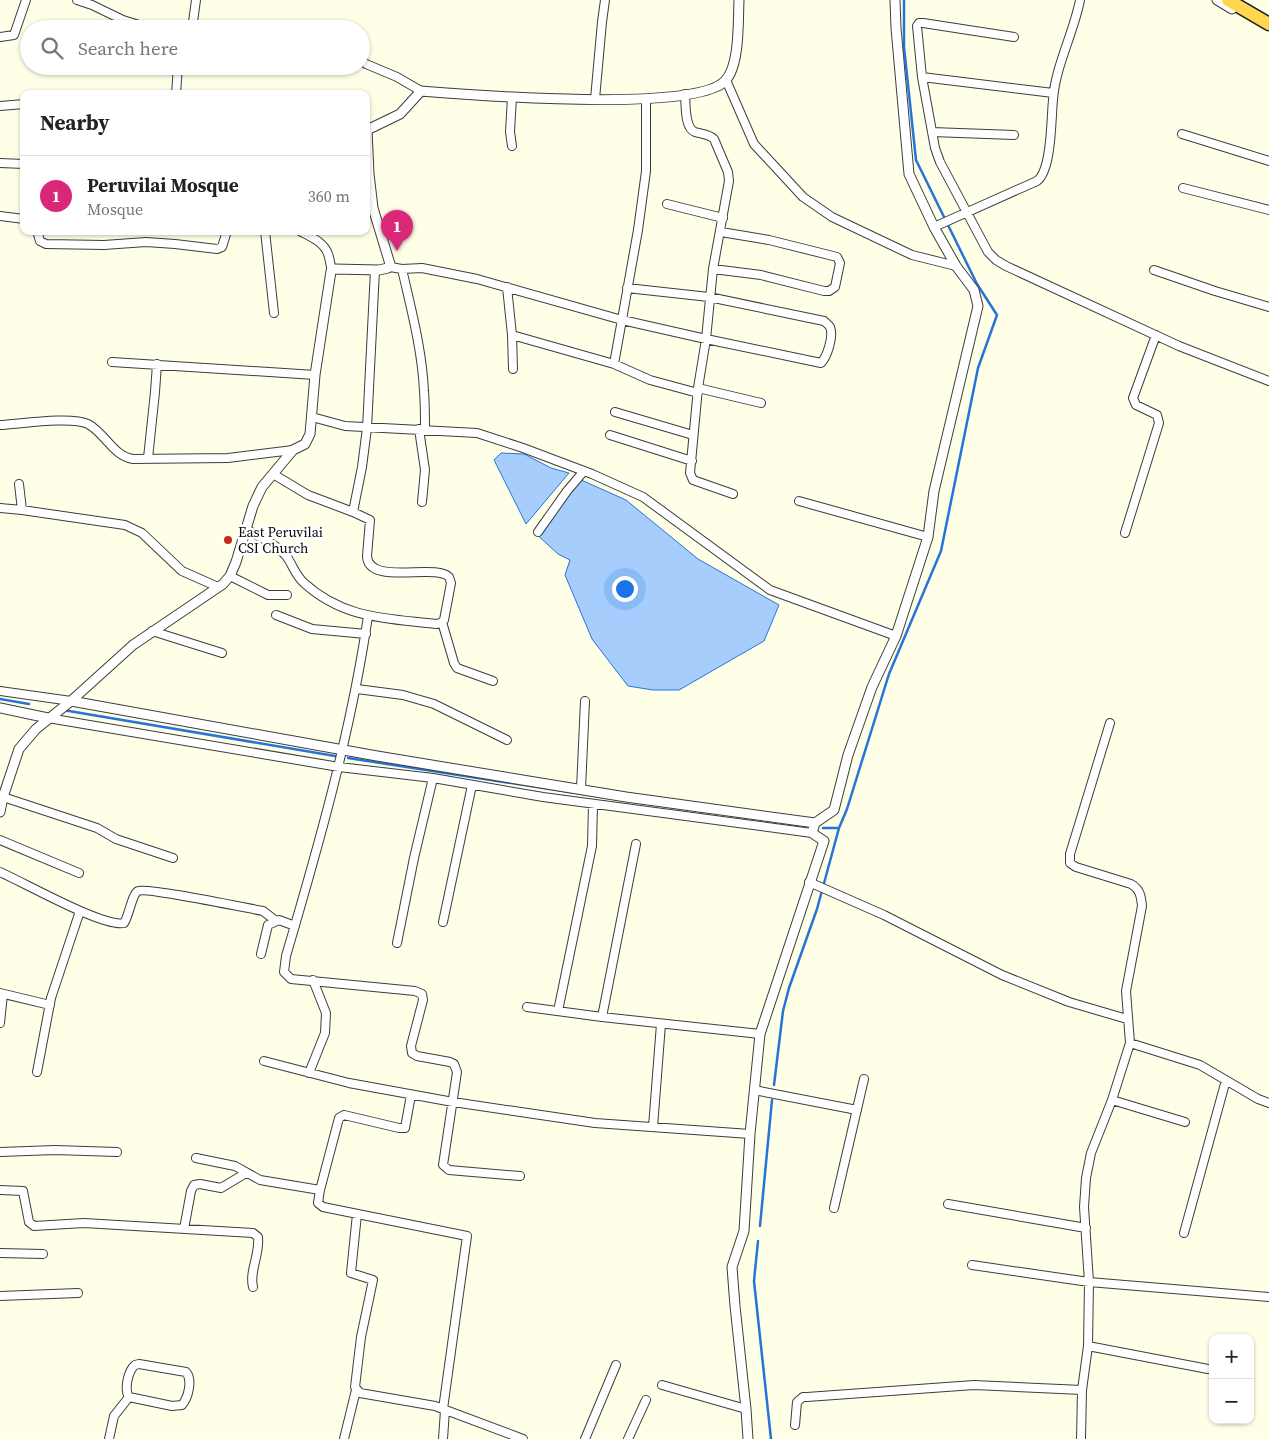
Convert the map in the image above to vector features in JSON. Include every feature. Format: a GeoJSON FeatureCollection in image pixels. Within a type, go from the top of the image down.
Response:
{"type":"FeatureCollection","features":[{"type":"Feature","properties":{"kind":"highway"},"geometry":{"type":"LineString","coordinates":[[1228,0],[1269,24]]}},
{"type":"Feature","properties":{"kind":"street"},"geometry":{"type":"LineString","coordinates":[[0,38],[14,35],[26,0]]}},
{"type":"Feature","properties":{"kind":"street"},"geometry":{"type":"LineString","coordinates":[[77,0],[92,4],[123,20]]}},
{"type":"Feature","properties":{"kind":"street"},"geometry":{"type":"LineString","coordinates":[[193,20],[196,0]]}},
{"type":"Feature","properties":{"kind":"street"},"geometry":{"type":"LineString","coordinates":[[595,99],[605,0]]}},
{"type":"Feature","properties":{"kind":"street"},"geometry":{"type":"LineString","coordinates":[[370,66],[397,77],[421,91],[512,97],[646,99],[706,91],[718,87],[726,80],[733,69],[740,0]]}},
{"type":"Feature","properties":{"kind":"street"},"geometry":{"type":"LineString","coordinates":[[0,691],[71,701],[581,789],[815,822],[834,810],[848,755],[872,687],[896,636],[928,538],[934,491],[978,306],[974,290],[956,266],[938,225],[909,174],[895,0]]}},
{"type":"Feature","properties":{"kind":"street"},"geometry":{"type":"LineString","coordinates":[[938,225],[1036,181],[1043,175],[1049,142],[1053,93],[1068,40],[1077,18],[1080,0]]}},
{"type":"Feature","properties":{"kind":"street"},"geometry":{"type":"LineString","coordinates":[[1217,0],[1269,31]]}},
{"type":"Feature","properties":{"kind":"street"},"geometry":{"type":"LineString","coordinates":[[1240,0],[1269,18]]}},
{"type":"Feature","properties":{"kind":"street"},"geometry":{"type":"LineString","coordinates":[[1014,37],[920,23],[917,28],[922,77],[932,132],[940,162],[988,252],[996,260],[1156,335],[1269,381]]}},
{"type":"Feature","properties":{"kind":"street"},"geometry":{"type":"LineString","coordinates":[[176,90],[177,75]]}},
{"type":"Feature","properties":{"kind":"street"},"geometry":{"type":"LineString","coordinates":[[922,77],[1053,93]]}},
{"type":"Feature","properties":{"kind":"street"},"geometry":{"type":"LineString","coordinates":[[726,80],[754,144],[802,197],[832,217],[912,255],[956,266]]}},
{"type":"Feature","properties":{"kind":"street"},"geometry":{"type":"LineString","coordinates":[[370,129],[400,114],[421,91]]}},
{"type":"Feature","properties":{"kind":"street"},"geometry":{"type":"LineString","coordinates":[[685,94],[688,126],[693,131],[714,139],[728,172],[729,181],[713,268],[690,473],[693,480],[733,494]]}},
{"type":"Feature","properties":{"kind":"street"},"geometry":{"type":"LineString","coordinates":[[512,97],[510,132],[512,146]]}},
{"type":"Feature","properties":{"kind":"street"},"geometry":{"type":"LineString","coordinates":[[614,364],[638,230],[646,171],[646,99]]}},
{"type":"Feature","properties":{"kind":"street"},"geometry":{"type":"LineString","coordinates":[[0,106],[20,104]]}},
{"type":"Feature","properties":{"kind":"street"},"geometry":{"type":"LineString","coordinates":[[932,132],[1014,135]]}},
{"type":"Feature","properties":{"kind":"street"},"geometry":{"type":"LineString","coordinates":[[1182,134],[1269,161]]}},
{"type":"Feature","properties":{"kind":"street"},"geometry":{"type":"LineString","coordinates":[[0,163],[20,164]]}},
{"type":"Feature","properties":{"kind":"street"},"geometry":{"type":"LineString","coordinates":[[370,188],[373,208],[390,260],[390,267]]}},
{"type":"Feature","properties":{"kind":"street"},"geometry":{"type":"LineString","coordinates":[[1183,188],[1269,210]]}},
{"type":"Feature","properties":{"kind":"street"},"geometry":{"type":"LineString","coordinates":[[667,204],[723,218]]}},
{"type":"Feature","properties":{"kind":"street"},"geometry":{"type":"LineString","coordinates":[[0,216],[20,218]]}},
{"type":"Feature","properties":{"kind":"street"},"geometry":{"type":"LineString","coordinates":[[713,268],[761,275],[824,291],[829,291],[836,287],[840,263],[837,257],[770,240],[721,232]]}},
{"type":"Feature","properties":{"kind":"street"},"geometry":{"type":"LineString","coordinates":[[38,235],[40,241],[46,244],[104,245],[146,242],[217,249],[222,247],[226,235]]}},
{"type":"Feature","properties":{"kind":"street"},"geometry":{"type":"LineString","coordinates":[[265,235],[274,313]]}},
{"type":"Feature","properties":{"kind":"street"},"geometry":{"type":"LineString","coordinates":[[0,425],[66,421],[83,422],[96,430],[123,456],[133,459],[228,458],[293,450],[305,444],[308,439],[312,418],[315,375],[332,270],[328,254],[320,242],[307,235]]}},
{"type":"Feature","properties":{"kind":"street"},"geometry":{"type":"LineString","coordinates":[[319,235],[320,242]]}},
{"type":"Feature","properties":{"kind":"street"},"geometry":{"type":"LineString","coordinates":[[332,270],[379,270],[390,267],[402,269],[422,268],[477,278],[622,320],[706,340],[821,363],[825,358],[831,330],[824,320],[710,297],[627,288]]}},
{"type":"Feature","properties":{"kind":"street"},"geometry":{"type":"LineString","coordinates":[[402,269],[419,349],[424,390],[422,429],[425,470],[422,502]]}},
{"type":"Feature","properties":{"kind":"street"},"geometry":{"type":"LineString","coordinates":[[353,512],[368,428],[375,270]]}},
{"type":"Feature","properties":{"kind":"street"},"geometry":{"type":"LineString","coordinates":[[1154,270],[1269,307]]}},
{"type":"Feature","properties":{"kind":"street"},"geometry":{"type":"LineString","coordinates":[[507,287],[513,369]]}},
{"type":"Feature","properties":{"kind":"street"},"geometry":{"type":"LineString","coordinates":[[512,335],[614,364],[650,380],[761,403]]}},
{"type":"Feature","properties":{"kind":"street"},"geometry":{"type":"LineString","coordinates":[[1125,533],[1159,423],[1157,415],[1136,405],[1133,398],[1156,335]]}},
{"type":"Feature","properties":{"kind":"street"},"geometry":{"type":"LineString","coordinates":[[112,362],[315,375]]}},
{"type":"Feature","properties":{"kind":"street"},"geometry":{"type":"LineString","coordinates":[[148,458],[157,364]]}},
{"type":"Feature","properties":{"kind":"street"},"geometry":{"type":"LineString","coordinates":[[615,412],[693,435]]}},
{"type":"Feature","properties":{"kind":"street"},"geometry":{"type":"LineString","coordinates":[[312,418],[345,426],[477,433],[523,448],[584,471],[643,497],[770,590],[896,636]]}},
{"type":"Feature","properties":{"kind":"street"},"geometry":{"type":"LineString","coordinates":[[610,435],[692,461]]}},
{"type":"Feature","properties":{"kind":"street"},"geometry":{"type":"LineString","coordinates":[[0,812],[19,749],[36,728],[71,701],[133,645],[218,587],[230,576],[253,506],[262,487],[293,450]]}},
{"type":"Feature","properties":{"kind":"street"},"geometry":{"type":"LineString","coordinates":[[538,532],[567,491],[584,471]]}},
{"type":"Feature","properties":{"kind":"street"},"geometry":{"type":"LineString","coordinates":[[273,474],[308,496],[370,520],[368,562],[378,570],[441,573],[449,577],[451,583],[442,622],[454,663],[457,668],[493,682]]}},
{"type":"Feature","properties":{"kind":"street"},"geometry":{"type":"LineString","coordinates":[[19,484],[22,510]]}},
{"type":"Feature","properties":{"kind":"street"},"geometry":{"type":"LineString","coordinates":[[799,501],[928,538]]}},
{"type":"Feature","properties":{"kind":"street"},"geometry":{"type":"LineString","coordinates":[[0,508],[125,525],[142,533],[182,571],[218,587]]}},
{"type":"Feature","properties":{"kind":"street"},"geometry":{"type":"LineString","coordinates":[[246,529],[282,551],[287,556],[299,578],[327,601],[368,616],[436,624],[442,622]]}},
{"type":"Feature","properties":{"kind":"street"},"geometry":{"type":"LineString","coordinates":[[230,576],[268,595],[287,595]]}},
{"type":"Feature","properties":{"kind":"street"},"geometry":{"type":"LineString","coordinates":[[276,615],[312,629],[366,634]]}},
{"type":"Feature","properties":{"kind":"street"},"geometry":{"type":"LineString","coordinates":[[368,616],[357,689],[339,767],[314,863],[286,956],[284,972],[291,978],[415,991],[422,994],[423,1000],[412,1053],[417,1056],[450,1062],[456,1068],[457,1078],[443,1162],[446,1168],[449,1170],[520,1176]]}},
{"type":"Feature","properties":{"kind":"street"},"geometry":{"type":"LineString","coordinates":[[152,631],[222,653]]}},
{"type":"Feature","properties":{"kind":"street"},"geometry":{"type":"LineString","coordinates":[[357,689],[403,696],[434,704],[507,740]]}},
{"type":"Feature","properties":{"kind":"street"},"geometry":{"type":"LineString","coordinates":[[581,789],[585,701]]}},
{"type":"Feature","properties":{"kind":"street"},"geometry":{"type":"LineString","coordinates":[[0,708],[48,718],[339,767],[433,778],[542,797],[812,833],[824,841],[760,1034],[750,1134],[744,1231],[732,1267],[748,1439]]}},
{"type":"Feature","properties":{"kind":"street"},"geometry":{"type":"LineString","coordinates":[[1081,1439],[1082,1390],[1088,1346],[1089,1282],[1084,1208],[1088,1170],[1092,1153],[1112,1100],[1130,1043],[1126,991],[1142,906],[1138,888],[1131,884],[1076,867],[1070,863],[1070,854],[1110,723]]}},
{"type":"Feature","properties":{"kind":"street"},"geometry":{"type":"LineString","coordinates":[[396,943],[433,778]]}},
{"type":"Feature","properties":{"kind":"street"},"geometry":{"type":"LineString","coordinates":[[443,922],[472,785]]}},
{"type":"Feature","properties":{"kind":"street"},"geometry":{"type":"LineString","coordinates":[[3,797],[97,828],[116,839],[173,858]]}},
{"type":"Feature","properties":{"kind":"street"},"geometry":{"type":"LineString","coordinates":[[558,1011],[592,846],[593,804]]}},
{"type":"Feature","properties":{"kind":"street"},"geometry":{"type":"LineString","coordinates":[[812,833],[815,822]]}},
{"type":"Feature","properties":{"kind":"street"},"geometry":{"type":"LineString","coordinates":[[0,840],[79,873]]}},
{"type":"Feature","properties":{"kind":"street"},"geometry":{"type":"LineString","coordinates":[[602,1017],[636,844]]}},
{"type":"Feature","properties":{"kind":"street"},"geometry":{"type":"LineString","coordinates":[[0,872],[80,911],[116,923],[124,922],[135,894],[140,890],[263,911],[276,921]]}},
{"type":"Feature","properties":{"kind":"street"},"geometry":{"type":"LineString","coordinates":[[809,882],[884,916],[1002,975],[1069,1002],[1127,1019]]}},
{"type":"Feature","properties":{"kind":"street"},"geometry":{"type":"LineString","coordinates":[[37,1072],[50,1005],[80,911]]}},
{"type":"Feature","properties":{"kind":"street"},"geometry":{"type":"LineString","coordinates":[[261,954],[268,925],[279,920],[295,926]]}},
{"type":"Feature","properties":{"kind":"street"},"geometry":{"type":"LineString","coordinates":[[309,1073],[325,1033],[326,1013],[313,980]]}},
{"type":"Feature","properties":{"kind":"street"},"geometry":{"type":"LineString","coordinates":[[0,1023],[2,994],[50,1005]]}},
{"type":"Feature","properties":{"kind":"street"},"geometry":{"type":"LineString","coordinates":[[527,1006],[602,1017],[760,1034]]}},
{"type":"Feature","properties":{"kind":"street"},"geometry":{"type":"LineString","coordinates":[[653,1127],[661,1024]]}},
{"type":"Feature","properties":{"kind":"street"},"geometry":{"type":"LineString","coordinates":[[1130,1043],[1200,1066],[1258,1099],[1269,1103]]}},
{"type":"Feature","properties":{"kind":"street"},"geometry":{"type":"LineString","coordinates":[[264,1062],[349,1083],[453,1102],[596,1123],[750,1134]]}},
{"type":"Feature","properties":{"kind":"street"},"geometry":{"type":"LineString","coordinates":[[834,1208],[864,1079]]}},
{"type":"Feature","properties":{"kind":"street"},"geometry":{"type":"LineString","coordinates":[[1184,1233],[1226,1080]]}},
{"type":"Feature","properties":{"kind":"street"},"geometry":{"type":"LineString","coordinates":[[754,1090],[857,1110]]}},
{"type":"Feature","properties":{"kind":"street"},"geometry":{"type":"LineString","coordinates":[[411,1094],[405,1128],[341,1116],[337,1121],[318,1203],[323,1208],[467,1236],[444,1410],[443,1439]]}},
{"type":"Feature","properties":{"kind":"street"},"geometry":{"type":"LineString","coordinates":[[1112,1100],[1184,1122]]}},
{"type":"Feature","properties":{"kind":"street"},"geometry":{"type":"LineString","coordinates":[[0,1152],[55,1150],[117,1152]]}},
{"type":"Feature","properties":{"kind":"street"},"geometry":{"type":"LineString","coordinates":[[196,1158],[235,1166],[260,1180],[320,1190]]}},
{"type":"Feature","properties":{"kind":"street"},"geometry":{"type":"LineString","coordinates":[[184,1229],[191,1191],[194,1185],[200,1184],[221,1188],[246,1173]]}},
{"type":"Feature","properties":{"kind":"street"},"geometry":{"type":"LineString","coordinates":[[0,1190],[23,1191],[30,1222],[34,1226],[84,1223],[256,1234],[258,1248],[252,1277],[253,1287]]}},
{"type":"Feature","properties":{"kind":"street"},"geometry":{"type":"LineString","coordinates":[[948,1204],[1086,1228]]}},
{"type":"Feature","properties":{"kind":"street"},"geometry":{"type":"LineString","coordinates":[[344,1439],[356,1390],[361,1337],[373,1280],[351,1273],[357,1214]]}},
{"type":"Feature","properties":{"kind":"street"},"geometry":{"type":"LineString","coordinates":[[0,1253],[43,1254]]}},
{"type":"Feature","properties":{"kind":"street"},"geometry":{"type":"LineString","coordinates":[[972,1265],[1089,1282],[1269,1297]]}},
{"type":"Feature","properties":{"kind":"street"},"geometry":{"type":"LineString","coordinates":[[0,1296],[78,1293]]}},
{"type":"Feature","properties":{"kind":"street"},"geometry":{"type":"LineString","coordinates":[[1088,1346],[1208,1369]]}},
{"type":"Feature","properties":{"kind":"street"},"geometry":{"type":"LineString","coordinates":[[135,1365],[181,1370],[189,1376],[190,1381],[187,1394],[182,1406],[172,1406],[129,1397],[127,1394],[128,1379],[130,1370],[135,1365]]}},
{"type":"Feature","properties":{"kind":"street"},"geometry":{"type":"LineString","coordinates":[[585,1439],[616,1365]]}},
{"type":"Feature","properties":{"kind":"street"},"geometry":{"type":"LineString","coordinates":[[662,1385],[746,1409]]}},
{"type":"Feature","properties":{"kind":"street"},"geometry":{"type":"LineString","coordinates":[[795,1425],[797,1402],[802,1397],[974,1385],[1082,1390]]}},
{"type":"Feature","properties":{"kind":"street"},"geometry":{"type":"LineString","coordinates":[[356,1390],[360,1393],[435,1406],[523,1439]]}},
{"type":"Feature","properties":{"kind":"street"},"geometry":{"type":"LineString","coordinates":[[109,1439],[114,1416],[129,1397]]}},
{"type":"Feature","properties":{"kind":"street"},"geometry":{"type":"LineString","coordinates":[[628,1439],[646,1400]]}},
{"type":"Feature","properties":{"kind":"water"},"geometry":{"type":"Polygon","coordinates":[[[501,453],[524,454],[551,468],[569,473],[526,524],[494,460],[501,453]]]}},
{"type":"Feature","properties":{"kind":"water"},"geometry":{"type":"Polygon","coordinates":[[[579,479],[626,500],[698,559],[779,605],[764,641],[679,690],[653,690],[628,686],[592,639],[565,575],[570,560],[558,554],[535,533],[579,479]]]}},
{"type":"Feature","properties":{"kind":"waterway"},"geometry":{"type":"LineString","coordinates":[[774,1085],[783,1011],[789,988],[817,909],[839,828],[847,809],[889,674],[941,551],[978,368],[997,315],[977,284],[916,160],[904,47],[904,0]]}},
{"type":"Feature","properties":{"kind":"waterway"},"geometry":{"type":"LineString","coordinates":[[0,699],[29,704]]}},
{"type":"Feature","properties":{"kind":"waterway"},"geometry":{"type":"LineString","coordinates":[[63,710],[335,756]]}},
{"type":"Feature","properties":{"kind":"waterway"},"geometry":{"type":"LineString","coordinates":[[348,758],[602,797]]}},
{"type":"Feature","properties":{"kind":"waterway"},"geometry":{"type":"LineString","coordinates":[[823,828],[839,828]]}},
{"type":"Feature","properties":{"kind":"waterway"},"geometry":{"type":"LineString","coordinates":[[760,1226],[772,1100]]}},
{"type":"Feature","properties":{"kind":"waterway"},"geometry":{"type":"LineString","coordinates":[[758,1241],[754,1281],[771,1439]]}},
{"type":"Feature","properties":{"kind":"place","name":"Peruvilai Mosque"},"geometry":{"type":"Point","coordinates":[397,251]}},
{"type":"Feature","properties":{"kind":"place","name":"East Peruvilai CSI Church"},"geometry":{"type":"Point","coordinates":[228,540]}}]}
